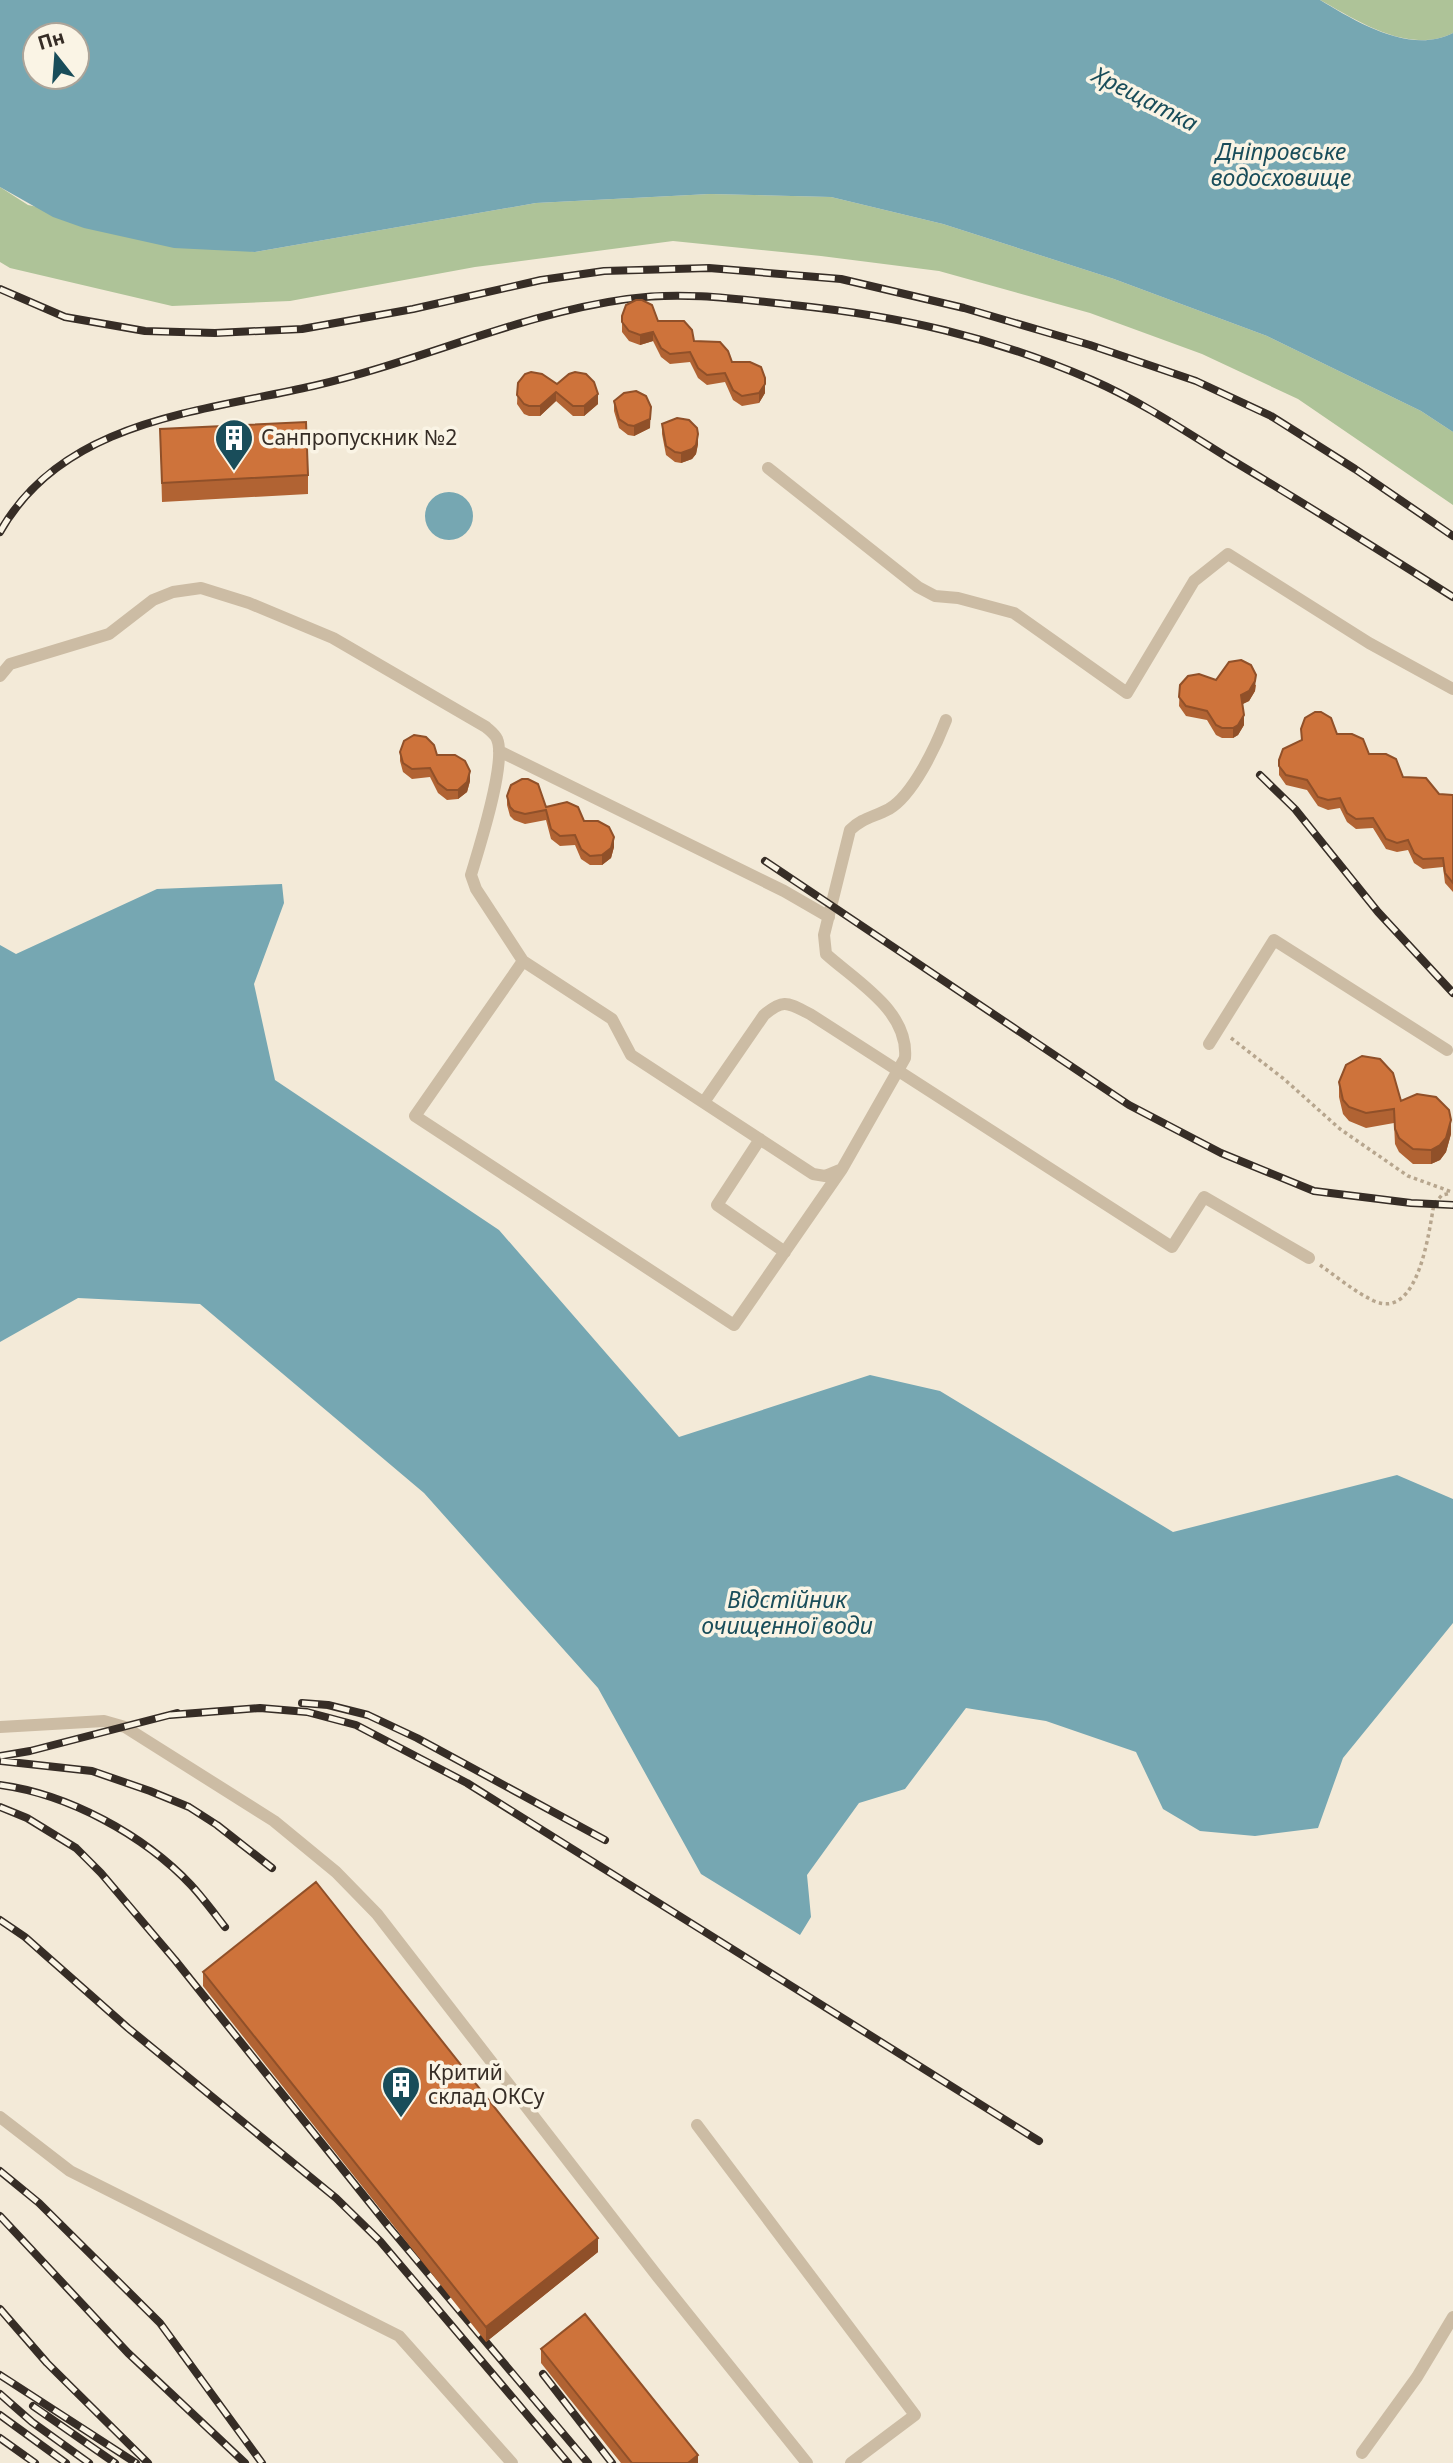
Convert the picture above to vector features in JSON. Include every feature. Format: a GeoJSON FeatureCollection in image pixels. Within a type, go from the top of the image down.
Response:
{"type":"FeatureCollection","features":[{"type":"Feature","properties":{"kind":"lane"},"geometry":{"type":"LineString","coordinates":[[768,468],[918,587],[935,596],[958,598],[1014,613],[1127,693],[1194,581],[1228,554],[1369,643],[1453,689]]}},
{"type":"Feature","properties":{"kind":"lane"},"geometry":{"type":"LineString","coordinates":[[0,676],[10,664],[109,634],[153,600],[173,592],[201,588],[249,603],[333,638],[486,727],[497,738],[499,751],[495,785],[471,876],[476,889],[523,961],[612,1019],[631,1055],[813,1174],[825,1176],[842,1169]]}},
{"type":"Feature","properties":{"kind":"lane"},"geometry":{"type":"LineString","coordinates":[[523,961],[415,1116],[734,1325],[842,1169],[905,1058],[906,1045],[902,1029],[883,1002],[827,954],[824,935],[850,830],[860,820],[890,808],[914,782],[933,752],[946,720]]}},
{"type":"Feature","properties":{"kind":"lane"},"geometry":{"type":"LineString","coordinates":[[499,751],[783,891],[829,917]]}},
{"type":"Feature","properties":{"kind":"lane"},"geometry":{"type":"LineString","coordinates":[[1209,1044],[1274,940],[1447,1050]]}},
{"type":"Feature","properties":{"kind":"lane"},"geometry":{"type":"LineString","coordinates":[[704,1102],[764,1014],[776,1004],[788,1003],[810,1014],[1172,1247],[1204,1198],[1309,1258]]}},
{"type":"Feature","properties":{"kind":"lane"},"geometry":{"type":"LineString","coordinates":[[760,1139],[717,1205],[785,1252]]}},
{"type":"Feature","properties":{"kind":"lane"},"geometry":{"type":"LineString","coordinates":[[0,1727],[104,1721],[125,1727],[274,1822],[336,1872],[377,1913],[658,2277],[807,2463]]}},
{"type":"Feature","properties":{"kind":"lane"},"geometry":{"type":"LineString","coordinates":[[0,2117],[70,2171],[399,2336],[512,2463]]}},
{"type":"Feature","properties":{"kind":"lane"},"geometry":{"type":"LineString","coordinates":[[697,2125],[915,2415],[851,2463]]}},
{"type":"Feature","properties":{"kind":"lane"},"geometry":{"type":"LineString","coordinates":[[1362,2453],[1417,2377],[1453,2317]]}},
{"type":"Feature","properties":{"kind":"path"},"geometry":{"type":"LineString","coordinates":[[1218,1028],[1284,1079],[1340,1129],[1408,1175],[1453,1192]]}},
{"type":"Feature","properties":{"kind":"path"},"geometry":{"type":"LineString","coordinates":[[1309,1258],[1377,1302],[1394,1303],[1406,1294],[1420,1272],[1434,1204],[1442,1195],[1453,1192]]}},
{"type":"Feature","properties":{"kind":"green space"},"geometry":{"type":"Polygon","coordinates":[[[1320,0],[1453,0],[1453,33],[1436,39],[1402,38],[1384,33],[1320,0]]]}},
{"type":"Feature","properties":{"kind":"green space"},"geometry":{"type":"Polygon","coordinates":[[[0,187],[28,205],[255,252],[536,203],[710,194],[831,197],[943,224],[1114,279],[1267,336],[1421,411],[1453,432],[1453,505],[1298,399],[1202,354],[1090,313],[939,271],[673,241],[475,267],[290,301],[172,306],[10,268],[0,262],[0,187]]]}},
{"type":"Feature","properties":{"kind":"water","name":"Дніпровське водосховище"},"geometry":{"type":"Polygon","coordinates":[[[0,0],[1320,0],[1367,26],[1402,38],[1436,39],[1453,33],[1453,432],[1421,411],[1267,336],[1114,279],[943,224],[831,197],[710,194],[536,203],[255,252],[174,248],[84,228],[53,217],[0,187],[0,0]]]}},
{"type":"Feature","properties":{"kind":"water"},"geometry":{"type":"Polygon","coordinates":[[[449,492],[466,499],[473,516],[466,533],[449,540],[432,533],[425,516],[432,499],[449,492]]]}},
{"type":"Feature","properties":{"kind":"water","name":"Відстійник очищенної води"},"geometry":{"type":"Polygon","coordinates":[[[282,884],[284,903],[254,984],[275,1080],[499,1230],[679,1437],[870,1375],[940,1391],[1173,1532],[1397,1475],[1453,1499],[1453,1623],[1343,1758],[1318,1828],[1255,1836],[1200,1831],[1163,1809],[1136,1752],[1046,1721],[966,1708],[905,1789],[859,1803],[807,1875],[811,1917],[800,1935],[701,1874],[598,1688],[424,1493],[200,1304],[78,1298],[0,1342],[0,945],[16,954],[157,889],[282,884]]]}},
{"type":"Feature","properties":{"kind":"building"},"geometry":{"type":"Polygon","coordinates":[[[636,300],[652,305],[658,321],[684,321],[692,330],[694,341],[720,342],[728,351],[732,362],[750,362],[761,367],[765,384],[759,393],[742,396],[733,390],[725,373],[707,375],[698,368],[690,352],[670,354],[661,348],[653,332],[640,335],[629,331],[622,322],[622,316],[626,305],[636,300]]]}},
{"type":"Feature","properties":{"kind":"building"},"geometry":{"type":"Polygon","coordinates":[[[525,374],[542,374],[557,384],[569,374],[586,374],[594,382],[598,394],[584,406],[573,406],[556,392],[540,406],[529,406],[517,395],[518,383],[525,374]]]}},
{"type":"Feature","properties":{"kind":"building"},"geometry":{"type":"Polygon","coordinates":[[[636,391],[646,396],[651,407],[650,419],[634,426],[619,419],[614,401],[624,393],[636,391]]]}},
{"type":"Feature","properties":{"kind":"building"},"geometry":{"type":"Polygon","coordinates":[[[677,418],[689,420],[697,428],[698,434],[696,445],[681,453],[666,446],[662,424],[677,418]]]}},
{"type":"Feature","properties":{"kind":"building","name":"Санпропускник №2"},"geometry":{"type":"Polygon","coordinates":[[[306,422],[308,475],[162,483],[160,429],[306,422]]]}},
{"type":"Feature","properties":{"kind":"building"},"geometry":{"type":"Polygon","coordinates":[[[1241,660],[1251,665],[1256,675],[1249,691],[1241,695],[1244,715],[1233,728],[1216,725],[1207,711],[1186,706],[1179,697],[1180,685],[1188,676],[1199,674],[1216,680],[1229,662],[1241,660]]]}},
{"type":"Feature","properties":{"kind":"building"},"geometry":{"type":"Polygon","coordinates":[[[1315,712],[1321,712],[1331,718],[1337,734],[1352,734],[1363,739],[1369,754],[1386,754],[1396,759],[1403,777],[1426,778],[1439,794],[1453,795],[1453,883],[1445,873],[1443,858],[1423,859],[1414,853],[1408,840],[1397,843],[1386,839],[1373,818],[1356,819],[1347,813],[1340,798],[1328,800],[1318,797],[1307,780],[1286,775],[1279,766],[1283,749],[1302,740],[1301,729],[1305,718],[1315,712]]]}},
{"type":"Feature","properties":{"kind":"building"},"geometry":{"type":"Polygon","coordinates":[[[414,735],[426,737],[434,745],[437,755],[455,755],[465,761],[470,771],[467,782],[458,790],[447,790],[438,783],[430,768],[412,769],[403,763],[400,752],[404,741],[414,735]]]}},
{"type":"Feature","properties":{"kind":"building"},"geometry":{"type":"Polygon","coordinates":[[[522,779],[538,784],[546,807],[567,802],[578,807],[584,821],[598,821],[609,827],[614,837],[611,848],[602,855],[590,856],[581,849],[575,835],[560,836],[551,829],[546,810],[525,814],[514,811],[507,796],[511,785],[522,779]]]}},
{"type":"Feature","properties":{"kind":"building"},"geometry":{"type":"Polygon","coordinates":[[[1362,1056],[1380,1059],[1393,1073],[1401,1101],[1417,1094],[1436,1097],[1449,1110],[1451,1120],[1446,1138],[1440,1145],[1431,1150],[1413,1149],[1399,1138],[1395,1129],[1394,1109],[1366,1113],[1349,1107],[1343,1100],[1339,1082],[1346,1065],[1362,1056]]]}},
{"type":"Feature","properties":{"kind":"building","name":"Критий склад ОКСу"},"geometry":{"type":"Polygon","coordinates":[[[316,1882],[598,2238],[486,2327],[203,1972],[316,1882]]]}},
{"type":"Feature","properties":{"kind":"building"},"geometry":{"type":"Polygon","coordinates":[[[585,2314],[698,2455],[688,2463],[632,2463],[541,2349],[585,2314]]]}},
{"type":"Feature","properties":{"kind":"railway"},"geometry":{"type":"LineString","coordinates":[[0,289],[65,317],[145,331],[215,333],[302,329],[413,309],[541,280],[604,271],[709,268],[841,279],[964,308],[1090,345],[1196,381],[1271,416],[1453,536]]}},
{"type":"Feature","properties":{"kind":"railway"},"geometry":{"type":"LineString","coordinates":[[0,532],[27,495],[60,466],[97,443],[138,427],[181,414],[352,376],[508,327],[587,306],[627,299],[689,296],[731,298],[871,315],[982,340],[1055,365],[1110,388],[1162,417],[1453,597]]}},
{"type":"Feature","properties":{"kind":"railway"},"geometry":{"type":"LineString","coordinates":[[1260,775],[1295,809],[1378,912],[1453,993]]}},
{"type":"Feature","properties":{"kind":"railway"},"geometry":{"type":"LineString","coordinates":[[765,861],[1129,1105],[1221,1153],[1314,1191],[1411,1203],[1453,1205]]}},
{"type":"Feature","properties":{"kind":"railway"},"geometry":{"type":"LineString","coordinates":[[302,1703],[328,1705],[368,1715],[417,1738],[605,1840]]}},
{"type":"Feature","properties":{"kind":"railway"},"geometry":{"type":"LineString","coordinates":[[170,1715],[260,1708],[307,1712],[356,1725],[467,1783],[1039,2141]]}},
{"type":"Feature","properties":{"kind":"railway"},"geometry":{"type":"LineString","coordinates":[[0,1756],[30,1751],[177,1713]]}},
{"type":"Feature","properties":{"kind":"railway"},"geometry":{"type":"LineString","coordinates":[[1,1761],[92,1771],[150,1791],[189,1807],[272,1868]]}},
{"type":"Feature","properties":{"kind":"railway"},"geometry":{"type":"LineString","coordinates":[[0,1785],[52,1797],[78,1807],[128,1834],[172,1867],[225,1927]]}},
{"type":"Feature","properties":{"kind":"railway"},"geometry":{"type":"LineString","coordinates":[[0,1807],[27,1818],[76,1848],[101,1873],[175,1960],[389,2227],[588,2463]]}},
{"type":"Feature","properties":{"kind":"railway"},"geometry":{"type":"LineString","coordinates":[[0,1920],[25,1937],[128,2028],[336,2198],[380,2241],[568,2463]]}},
{"type":"Feature","properties":{"kind":"railway"},"geometry":{"type":"LineString","coordinates":[[0,2171],[39,2203],[160,2323],[262,2463]]}},
{"type":"Feature","properties":{"kind":"railway"},"geometry":{"type":"LineString","coordinates":[[0,2216],[128,2353],[245,2463]]}},
{"type":"Feature","properties":{"kind":"railway"},"geometry":{"type":"LineString","coordinates":[[0,2309],[47,2363],[148,2463]]}},
{"type":"Feature","properties":{"kind":"railway"},"geometry":{"type":"LineString","coordinates":[[543,2374],[612,2463]]}},
{"type":"Feature","properties":{"kind":"railway"},"geometry":{"type":"LineString","coordinates":[[0,2375],[136,2463]]}},
{"type":"Feature","properties":{"kind":"railway"},"geometry":{"type":"LineString","coordinates":[[0,2394],[32,2422],[89,2463]]}},
{"type":"Feature","properties":{"kind":"railway"},"geometry":{"type":"LineString","coordinates":[[33,2406],[115,2463]]}},
{"type":"Feature","properties":{"kind":"railway"},"geometry":{"type":"LineString","coordinates":[[0,2415],[66,2463]]}},
{"type":"Feature","properties":{"kind":"railway"},"geometry":{"type":"LineString","coordinates":[[0,2438],[35,2463]]}},
{"type":"Feature","properties":{"kind":"place","name":"Санпропускник №2"},"geometry":{"type":"Point","coordinates":[234,472]}},
{"type":"Feature","properties":{"kind":"place","name":"Критий склад ОКСу"},"geometry":{"type":"Point","coordinates":[401,2119]}},
{"type":"Feature","properties":{"kind":"water label","name":"Хрещатка"},"geometry":{"type":"Point","coordinates":[1145,99]}}]}
